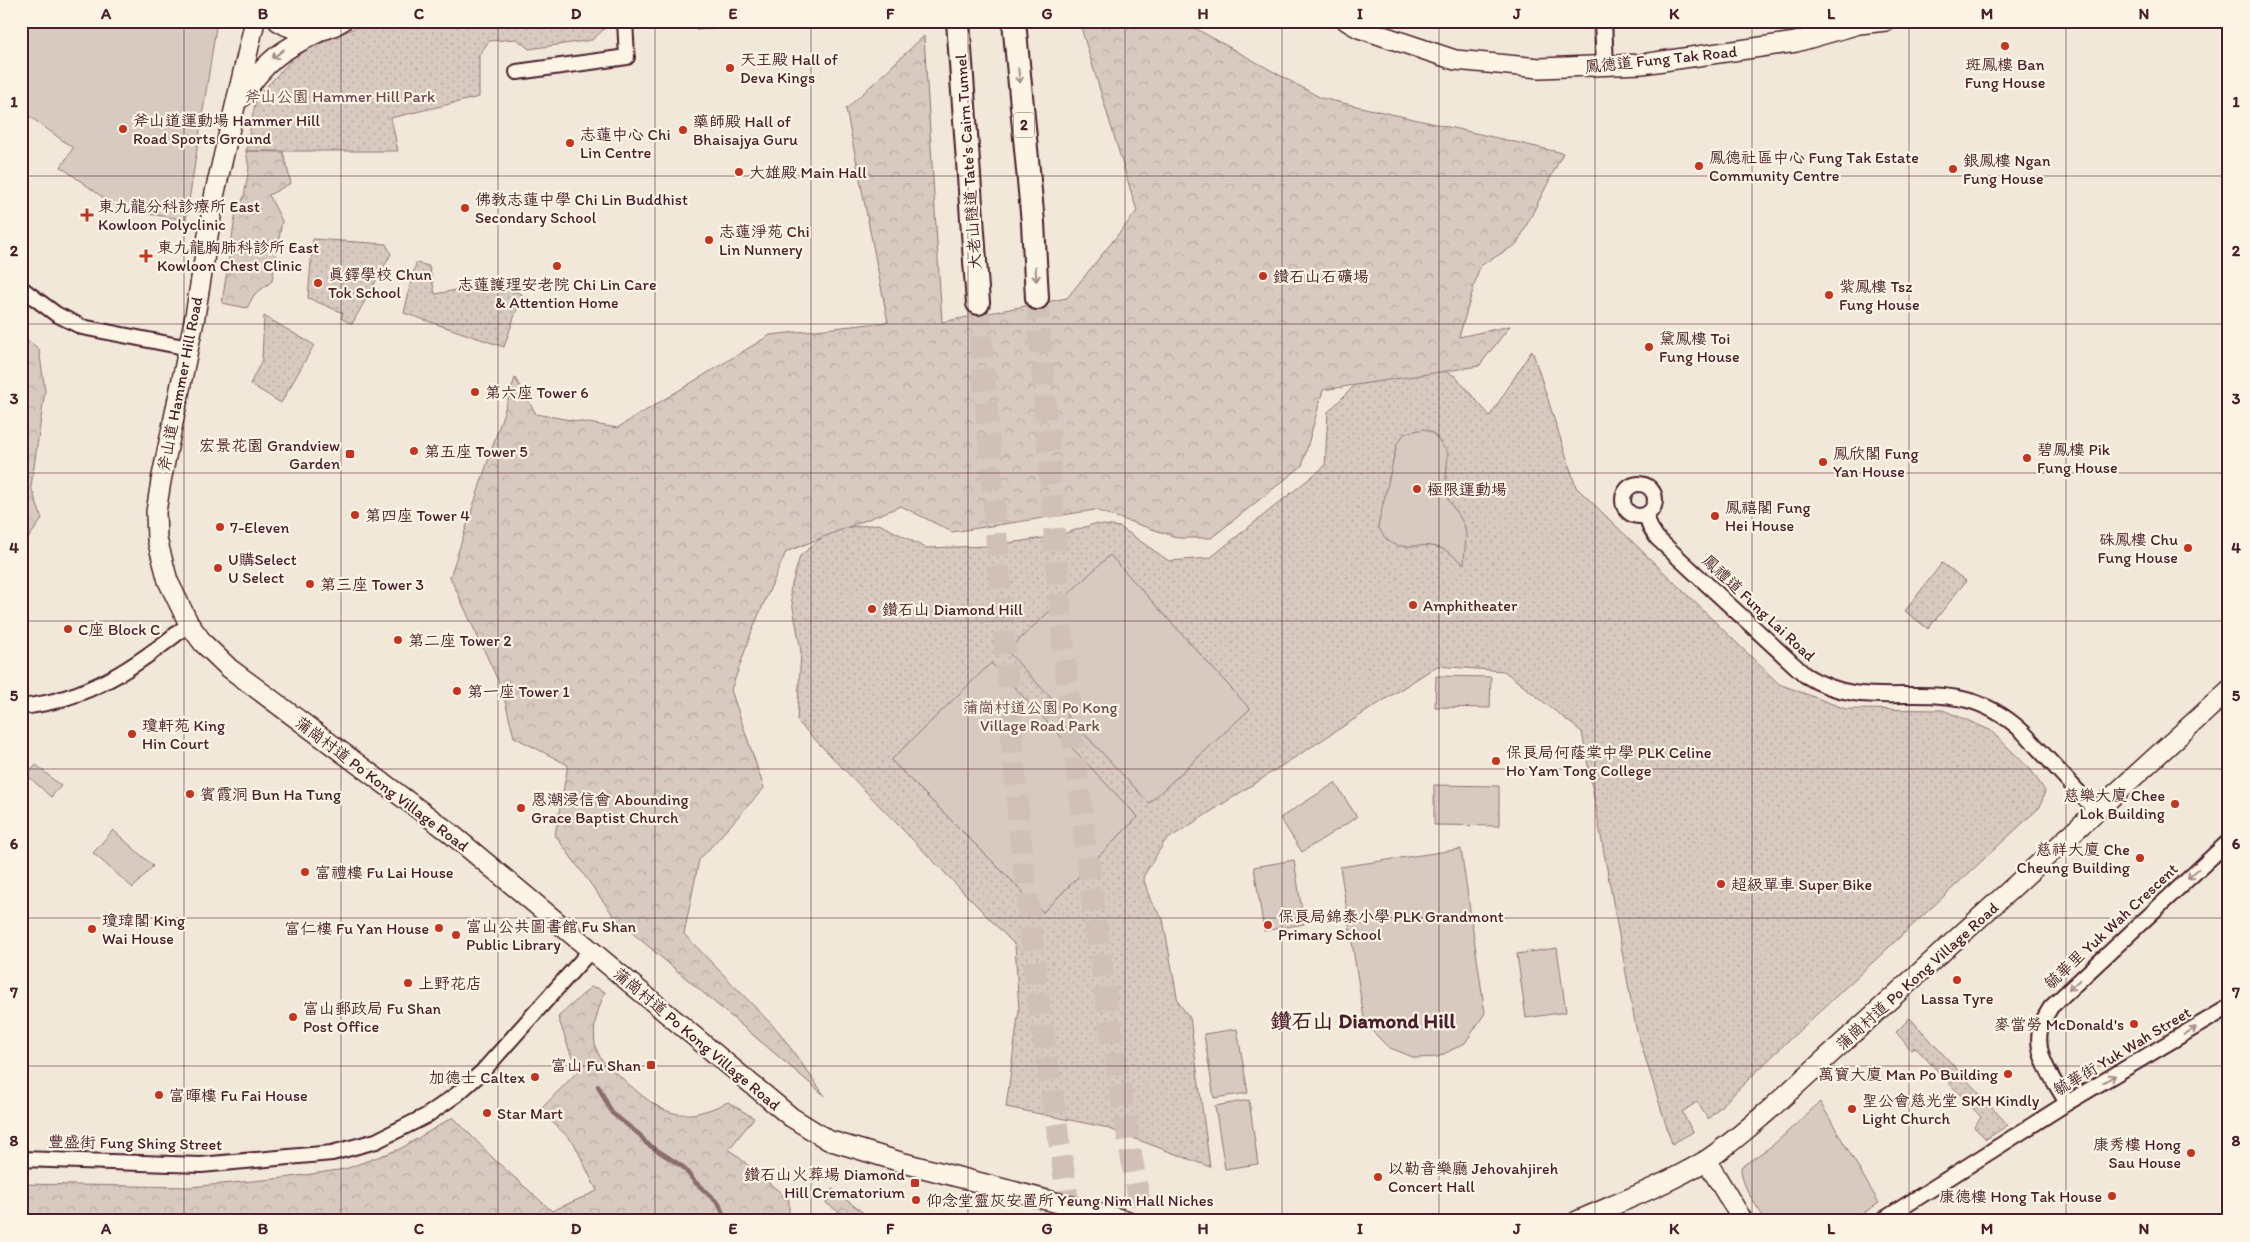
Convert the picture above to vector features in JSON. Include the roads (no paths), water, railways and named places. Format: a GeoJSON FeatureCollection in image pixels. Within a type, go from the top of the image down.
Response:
{"type":"FeatureCollection","features":[{"type":"Feature","properties":{"kind":"highway","name":"大老山隧道 Tate's Cairn Tunnel"},"geometry":{"type":"LineString","coordinates":[[958,21],[978,303]]}},
{"type":"Feature","properties":{"kind":"highway","name":"2"},"geometry":{"type":"LineString","coordinates":[[1014,21],[1033,223],[1037,298]]}},
{"type":"Feature","properties":{"kind":"main road","name":"斧山道 Hammer Hill Road"},"geometry":{"type":"LineString","coordinates":[[189,624],[168,581],[157,539],[156,512],[214,202],[256,21]]}},
{"type":"Feature","properties":{"kind":"main road"},"geometry":{"type":"LineString","coordinates":[[278,21],[287,27],[303,31],[321,31]]}},
{"type":"Feature","properties":{"kind":"main road","name":"斧山道 Hammer Hill Road"},"geometry":{"type":"LineString","coordinates":[[234,110],[251,83],[274,56],[288,46],[342,21]]}},
{"type":"Feature","properties":{"kind":"main road","name":"鳳德道 Fung Tak Road"},"geometry":{"type":"LineString","coordinates":[[1347,21],[1359,28],[1455,60],[1540,68],[1642,64],[1796,42],[1860,23],[1886,21]]}},
{"type":"Feature","properties":{"kind":"main road","name":"蒲崗村道 Po Kong Village Road"},"geometry":{"type":"LineString","coordinates":[[189,624],[203,643],[229,668],[449,832],[791,1117],[828,1140],[904,1163],[1128,1221]]}},
{"type":"Feature","properties":{"kind":"main road","name":"蒲崗村道 Po Kong Village Road"},"geometry":{"type":"LineString","coordinates":[[1577,1221],[1651,1188],[1706,1160],[1768,1111],[2229,690]]}},
{"type":"Feature","properties":{"kind":"main road"},"geometry":{"type":"LineString","coordinates":[[1706,1160],[1743,1221]]}},
{"type":"Feature","properties":{"kind":"street"},"geometry":{"type":"LineString","coordinates":[[517,72],[628,57],[625,21]]}},
{"type":"Feature","properties":{"kind":"street"},"geometry":{"type":"LineString","coordinates":[[1603,21],[1606,66]]}},
{"type":"Feature","properties":{"kind":"street"},"geometry":{"type":"LineString","coordinates":[[21,288],[56,314],[82,327],[188,348]]}},
{"type":"Feature","properties":{"kind":"street","name":"鳳禮道 Fung Lai Road"},"geometry":{"type":"LineString","coordinates":[[1646,515],[1650,527],[1657,538],[1805,675],[1831,688],[1861,695],[1943,697],[1963,699],[1985,706],[2004,716],[2018,728],[2096,811]]}},
{"type":"Feature","properties":{"kind":"street"},"geometry":{"type":"LineString","coordinates":[[21,707],[36,706],[66,698],[103,684],[129,669],[189,624]]}},
{"type":"Feature","properties":{"kind":"street","name":"毓華里 Yuk Wah Crescent"},"geometry":{"type":"LineString","coordinates":[[2067,1103],[2044,1062],[2040,1049],[2041,1025],[2051,1007],[2229,841]]}},
{"type":"Feature","properties":{"kind":"street","name":"豐盛街 Fung Shing Street"},"geometry":{"type":"LineString","coordinates":[[21,1158],[201,1165],[332,1153],[376,1141],[426,1116],[456,1095],[482,1072],[591,950]]}},
{"type":"Feature","properties":{"kind":"street","name":"毓華街 Yuk Wah Street"},"geometry":{"type":"LineString","coordinates":[[1881,1221],[2067,1103],[2229,1007]]}},
{"type":"Feature","properties":{"kind":"water"},"geometry":{"type":"Polygon","coordinates":[[[688,21],[718,21],[719,28],[697,30],[696,25],[688,25],[688,21]]]}},
{"type":"Feature","properties":{"kind":"waterway"},"geometry":{"type":"LineString","coordinates":[[598,1086],[612,1113],[640,1135],[646,1143],[683,1167],[694,1181],[719,1204],[726,1221]]}},
{"type":"Feature","properties":{"kind":"tunnel"},"geometry":{"type":"LineString","coordinates":[[1037,298],[1066,671],[1081,809],[1119,1084],[1143,1221]]}},
{"type":"Feature","properties":{"kind":"tunnel"},"geometry":{"type":"LineString","coordinates":[[978,303],[1019,824],[1039,1007],[1071,1221]]}},
{"type":"Feature","properties":{"kind":"place","name":"斑鳳樓 Ban Fung House"},"geometry":{"type":"Point","coordinates":[2005,46]}},
{"type":"Feature","properties":{"kind":"place","name":"天王殿 Hall of Deva Kings"},"geometry":{"type":"Point","coordinates":[730,68]}},
{"type":"Feature","properties":{"kind":"place","name":"斧山道運動場 Hammer Hill Road Sports Ground"},"geometry":{"type":"Point","coordinates":[123,129]}},
{"type":"Feature","properties":{"kind":"place","name":"藥師殿 Hall of Bhaisajya Guru"},"geometry":{"type":"Point","coordinates":[683,130]}},
{"type":"Feature","properties":{"kind":"place","name":"志蓮中心 Chi Lin Centre"},"geometry":{"type":"Point","coordinates":[570,143]}},
{"type":"Feature","properties":{"kind":"place","name":"鳳德社區中心 Fung Tak Estate Community Centre"},"geometry":{"type":"Point","coordinates":[1699,166]}},
{"type":"Feature","properties":{"kind":"place","name":"銀鳳樓 Ngan Fung House"},"geometry":{"type":"Point","coordinates":[1953,169]}},
{"type":"Feature","properties":{"kind":"place","name":"大雄殿 Main Hall"},"geometry":{"type":"Point","coordinates":[739,172]}},
{"type":"Feature","properties":{"kind":"place","name":"佛教志蓮中學 Chi Lin Buddhist Secondary School"},"geometry":{"type":"Point","coordinates":[465,208]}},
{"type":"Feature","properties":{"kind":"place","name":"東九龍分科診療所 East Kowloon Polyclinic"},"geometry":{"type":"Point","coordinates":[87,215]}},
{"type":"Feature","properties":{"kind":"place","name":"志蓮淨苑 Chi Lin Nunnery"},"geometry":{"type":"Point","coordinates":[709,240]}},
{"type":"Feature","properties":{"kind":"place","name":"東九龍胸肺科診所 East Kowloon Chest Clinic"},"geometry":{"type":"Point","coordinates":[146,256]}},
{"type":"Feature","properties":{"kind":"place","name":"志蓮護理安老院 Chi Lin Care & Attention Home"},"geometry":{"type":"Point","coordinates":[557,266]}},
{"type":"Feature","properties":{"kind":"place","name":"鑽石山石礦場"},"geometry":{"type":"Point","coordinates":[1263,276]}},
{"type":"Feature","properties":{"kind":"place","name":"真鐸學校 Chun Tok School"},"geometry":{"type":"Point","coordinates":[318,283]}},
{"type":"Feature","properties":{"kind":"place","name":"紫鳳樓 Tsz Fung House"},"geometry":{"type":"Point","coordinates":[1829,295]}},
{"type":"Feature","properties":{"kind":"place","name":"黛鳳樓 Toi Fung House"},"geometry":{"type":"Point","coordinates":[1649,347]}},
{"type":"Feature","properties":{"kind":"place","name":"第六座 Tower 6"},"geometry":{"type":"Point","coordinates":[475,392]}},
{"type":"Feature","properties":{"kind":"place","name":"第五座 Tower 5"},"geometry":{"type":"Point","coordinates":[414,451]}},
{"type":"Feature","properties":{"kind":"place","name":"宏景花園 Grandview Garden"},"geometry":{"type":"Point","coordinates":[350,454]}},
{"type":"Feature","properties":{"kind":"place","name":"碧鳳樓 Pik Fung House"},"geometry":{"type":"Point","coordinates":[2027,458]}},
{"type":"Feature","properties":{"kind":"place","name":"鳳欣閣 Fung Yan House"},"geometry":{"type":"Point","coordinates":[1823,462]}},
{"type":"Feature","properties":{"kind":"place","name":"極限運動場"},"geometry":{"type":"Point","coordinates":[1417,489]}},
{"type":"Feature","properties":{"kind":"place","name":"第四座 Tower 4"},"geometry":{"type":"Point","coordinates":[355,515]}},
{"type":"Feature","properties":{"kind":"place","name":"鳳禧閣 Fung Hei House"},"geometry":{"type":"Point","coordinates":[1715,516]}},
{"type":"Feature","properties":{"kind":"place","name":"7-Eleven"},"geometry":{"type":"Point","coordinates":[220,527]}},
{"type":"Feature","properties":{"kind":"place","name":"硃鳳樓 Chu Fung House"},"geometry":{"type":"Point","coordinates":[2188,548]}},
{"type":"Feature","properties":{"kind":"place","name":"U購Select U Select"},"geometry":{"type":"Point","coordinates":[218,568]}},
{"type":"Feature","properties":{"kind":"place","name":"第三座 Tower 3"},"geometry":{"type":"Point","coordinates":[310,584]}},
{"type":"Feature","properties":{"kind":"place","name":"Amphitheater"},"geometry":{"type":"Point","coordinates":[1413,605]}},
{"type":"Feature","properties":{"kind":"place","name":"鑽石山 Diamond Hill"},"geometry":{"type":"Point","coordinates":[872,609]}},
{"type":"Feature","properties":{"kind":"place","name":"C座 Block C"},"geometry":{"type":"Point","coordinates":[68,629]}},
{"type":"Feature","properties":{"kind":"place","name":"第二座 Tower 2"},"geometry":{"type":"Point","coordinates":[398,640]}},
{"type":"Feature","properties":{"kind":"place","name":"第一座 Tower 1"},"geometry":{"type":"Point","coordinates":[457,691]}},
{"type":"Feature","properties":{"kind":"place","name":"瓊軒苑 King Hin Court"},"geometry":{"type":"Point","coordinates":[132,734]}},
{"type":"Feature","properties":{"kind":"place","name":"保良局何蔭棠中學 PLK Celine Ho Yam Tong College"},"geometry":{"type":"Point","coordinates":[1496,761]}},
{"type":"Feature","properties":{"kind":"place","name":"賓霞洞 Bun Ha Tung"},"geometry":{"type":"Point","coordinates":[190,794]}},
{"type":"Feature","properties":{"kind":"place","name":"慈樂大廈 Chee Lok Building"},"geometry":{"type":"Point","coordinates":[2175,804]}},
{"type":"Feature","properties":{"kind":"place","name":"恩潮浸信會 Abounding Grace Baptist Church"},"geometry":{"type":"Point","coordinates":[521,808]}},
{"type":"Feature","properties":{"kind":"place","name":"慈祥大廈 Che Cheung Building"},"geometry":{"type":"Point","coordinates":[2140,858]}},
{"type":"Feature","properties":{"kind":"place","name":"富禮樓 Fu Lai House"},"geometry":{"type":"Point","coordinates":[305,872]}},
{"type":"Feature","properties":{"kind":"place","name":"超級單車 Super Bike"},"geometry":{"type":"Point","coordinates":[1721,884]}},
{"type":"Feature","properties":{"kind":"place","name":"保良局錦泰小學 PLK Grandmont Primary School"},"geometry":{"type":"Point","coordinates":[1268,925]}},
{"type":"Feature","properties":{"kind":"place","name":"富仁樓 Fu Yan House"},"geometry":{"type":"Point","coordinates":[439,928]}},
{"type":"Feature","properties":{"kind":"place","name":"瓊瑋閣 King Wai House"},"geometry":{"type":"Point","coordinates":[92,929]}},
{"type":"Feature","properties":{"kind":"place","name":"富山公共圖書館 Fu Shan Public Library"},"geometry":{"type":"Point","coordinates":[456,935]}},
{"type":"Feature","properties":{"kind":"place","name":"Lassa Tyre"},"geometry":{"type":"Point","coordinates":[1957,980]}},
{"type":"Feature","properties":{"kind":"place","name":"上野花店"},"geometry":{"type":"Point","coordinates":[408,983]}},
{"type":"Feature","properties":{"kind":"place","name":"富山郵政局 Fu Shan Post Office"},"geometry":{"type":"Point","coordinates":[293,1017]}},
{"type":"Feature","properties":{"kind":"place","name":"麥當勞 McDonald's"},"geometry":{"type":"Point","coordinates":[2134,1024]}},
{"type":"Feature","properties":{"kind":"place","name":"富山 Fu Shan"},"geometry":{"type":"Point","coordinates":[651,1065]}},
{"type":"Feature","properties":{"kind":"place","name":"萬寶大廈 Man Po Building"},"geometry":{"type":"Point","coordinates":[2008,1074]}},
{"type":"Feature","properties":{"kind":"place","name":"加德士 Caltex"},"geometry":{"type":"Point","coordinates":[535,1077]}},
{"type":"Feature","properties":{"kind":"place","name":"富暉樓 Fu Fai House"},"geometry":{"type":"Point","coordinates":[159,1095]}},
{"type":"Feature","properties":{"kind":"place","name":"聖公會慈光堂 SKH Kindly Light Church"},"geometry":{"type":"Point","coordinates":[1852,1109]}},
{"type":"Feature","properties":{"kind":"place","name":"Star Mart"},"geometry":{"type":"Point","coordinates":[487,1113]}},
{"type":"Feature","properties":{"kind":"place","name":"康秀樓 Hong Sau House"},"geometry":{"type":"Point","coordinates":[2191,1153]}},
{"type":"Feature","properties":{"kind":"place","name":"以勒音樂廳 Jehovahjireh Concert Hall"},"geometry":{"type":"Point","coordinates":[1378,1177]}},
{"type":"Feature","properties":{"kind":"place","name":"鑽石山火葬場 Diamond Hill Crematorium"},"geometry":{"type":"Point","coordinates":[915,1183]}},
{"type":"Feature","properties":{"kind":"place","name":"康德樓 Hong Tak House"},"geometry":{"type":"Point","coordinates":[2112,1196]}},
{"type":"Feature","properties":{"kind":"place","name":"仰念堂靈灰安置所 Yeung Nim Hall Niches"},"geometry":{"type":"Point","coordinates":[916,1200]}},
{"type":"Feature","properties":{"kind":"district","name":"鑽石山 Diamond Hill"},"geometry":{"type":"Point","coordinates":[1363,1020]}},
{"type":"Feature","properties":{"kind":"park label","name":"斧山公園 Hammer Hill Park"},"geometry":{"type":"Point","coordinates":[340,96]}},
{"type":"Feature","properties":{"kind":"park label","name":"蒲崗村道公園 Po Kong Village Road Park"},"geometry":{"type":"Point","coordinates":[1040,716]}}]}
